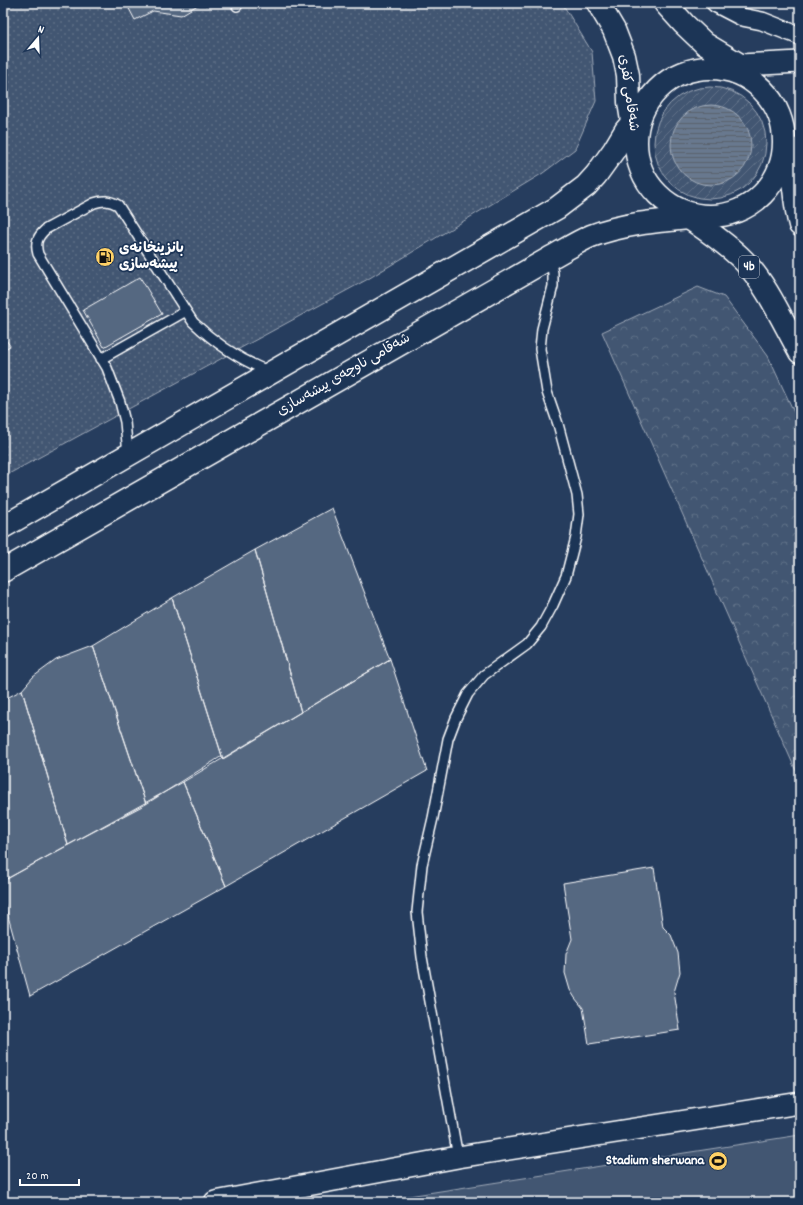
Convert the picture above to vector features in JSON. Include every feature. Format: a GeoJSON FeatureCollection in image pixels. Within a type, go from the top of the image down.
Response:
{"type":"FeatureCollection","features":[{"type":"Feature","properties":{"kind":"main road","name":"شەقامی کفری"},"geometry":{"type":"LineString","coordinates":[[598,3],[614,30],[624,56],[628,75],[629,102],[636,126],[637,157],[642,172],[649,185],[660,197],[673,206],[695,217]]}},
{"type":"Feature","properties":{"kind":"main road"},"geometry":{"type":"LineString","coordinates":[[665,3],[705,44],[737,71],[766,92],[777,108],[783,126],[800,225]]}},
{"type":"Feature","properties":{"kind":"main road"},"geometry":{"type":"LineString","coordinates":[[3,527],[557,208],[586,186],[596,175],[614,150],[636,126],[651,96],[665,82],[682,73],[701,68],[737,71]]}},
{"type":"Feature","properties":{"kind":"main road","name":"شەقامی ناوچەی پیشەسازی"},"geometry":{"type":"LineString","coordinates":[[3,570],[590,236],[648,222],[722,216],[744,208],[763,195],[788,158]]}},
{"type":"Feature","properties":{"kind":"main road","name":"4b"},"geometry":{"type":"LineString","coordinates":[[695,217],[745,262],[765,290],[800,352]]}},
{"type":"Feature","properties":{"kind":"street"},"geometry":{"type":"LineString","coordinates":[[715,3],[742,17],[762,21],[800,36]]}},
{"type":"Feature","properties":{"kind":"street"},"geometry":{"type":"LineString","coordinates":[[737,71],[800,62]]}},
{"type":"Feature","properties":{"kind":"street"},"geometry":{"type":"LineString","coordinates":[[215,1202],[243,1199],[458,1156],[800,1103]]}},
{"type":"Feature","properties":{"kind":"lane"},"geometry":{"type":"LineString","coordinates":[[128,454],[120,402],[107,368],[38,254],[36,247],[37,240],[40,234],[46,229],[98,202],[110,201],[118,205],[193,322],[217,342],[252,365],[271,372]]}},
{"type":"Feature","properties":{"kind":"lane"},"geometry":{"type":"LineString","coordinates":[[458,1156],[422,957],[417,912],[421,872],[448,739],[456,718],[468,694],[484,675],[526,644],[541,627],[566,576],[576,537],[579,514],[577,495],[558,424],[547,392],[540,349],[542,329],[553,286],[553,273],[550,258]]}},
{"type":"Feature","properties":{"kind":"lane"},"geometry":{"type":"LineString","coordinates":[[101,359],[186,311]]}},
{"type":"Feature","properties":{"kind":"green space"},"geometry":{"type":"Polygon","coordinates":[[[3,3],[562,3],[592,52],[596,101],[575,149],[543,173],[368,279],[3,477],[3,3]]]}},
{"type":"Feature","properties":{"kind":"green space"},"geometry":{"type":"Polygon","coordinates":[[[710,87],[731,91],[750,103],[762,122],[766,143],[762,164],[750,183],[731,195],[710,199],[689,195],[670,183],[658,164],[654,143],[658,122],[670,103],[689,91],[710,87]]]}},
{"type":"Feature","properties":{"kind":"green space"},"geometry":{"type":"Polygon","coordinates":[[[698,287],[724,297],[768,356],[800,425],[800,780],[602,332],[698,287]]]}},
{"type":"Feature","properties":{"kind":"green space","name":"Stadium sherwana"},"geometry":{"type":"Polygon","coordinates":[[[800,1135],[800,1202],[370,1202],[800,1135]]]}},
{"type":"Feature","properties":{"kind":"shaded area"},"geometry":{"type":"Polygon","coordinates":[[[703,105],[719,105],[740,116],[751,137],[751,153],[740,174],[719,185],[703,185],[689,179],[682,174],[677,167],[671,153],[671,137],[677,123],[682,116],[689,111],[703,105]]]}},
{"type":"Feature","properties":{"kind":"building"},"geometry":{"type":"Polygon","coordinates":[[[126,3],[201,3],[181,15],[153,11],[135,20],[126,3]]]}},
{"type":"Feature","properties":{"kind":"building"},"geometry":{"type":"Polygon","coordinates":[[[140,277],[162,314],[104,347],[83,310],[140,277]]]}},
{"type":"Feature","properties":{"kind":"building"},"geometry":{"type":"Polygon","coordinates":[[[3,335],[10,346],[3,350],[3,335]]]}},
{"type":"Feature","properties":{"kind":"building"},"geometry":{"type":"Polygon","coordinates":[[[332,508],[390,659],[301,712],[255,550],[332,508]]]}},
{"type":"Feature","properties":{"kind":"building"},"geometry":{"type":"Polygon","coordinates":[[[255,550],[301,712],[223,759],[172,598],[255,550]]]}},
{"type":"Feature","properties":{"kind":"building"},"geometry":{"type":"Polygon","coordinates":[[[172,598],[222,756],[146,804],[93,646],[172,598]]]}},
{"type":"Feature","properties":{"kind":"building"},"geometry":{"type":"Polygon","coordinates":[[[93,646],[146,804],[68,845],[22,690],[33,677],[56,660],[93,646]]]}},
{"type":"Feature","properties":{"kind":"building"},"geometry":{"type":"Polygon","coordinates":[[[390,659],[427,771],[226,886],[183,782],[390,659]]]}},
{"type":"Feature","properties":{"kind":"building"},"geometry":{"type":"Polygon","coordinates":[[[22,690],[68,845],[3,881],[3,700],[22,690]]]}},
{"type":"Feature","properties":{"kind":"building"},"geometry":{"type":"Polygon","coordinates":[[[183,782],[226,886],[30,996],[3,898],[3,881],[183,782]]]}},
{"type":"Feature","properties":{"kind":"building"},"geometry":{"type":"Polygon","coordinates":[[[654,868],[663,927],[671,935],[678,953],[680,972],[674,992],[680,1030],[589,1044],[583,1008],[570,990],[565,973],[566,954],[572,939],[563,883],[654,868]]]}},
{"type":"Feature","properties":{"kind":"place","name":"بانزینخانەی پیشەسازی"},"geometry":{"type":"Point","coordinates":[105,257]}},
{"type":"Feature","properties":{"kind":"place","name":"Stadium sherwana"},"geometry":{"type":"Point","coordinates":[718,1161]}}]}
